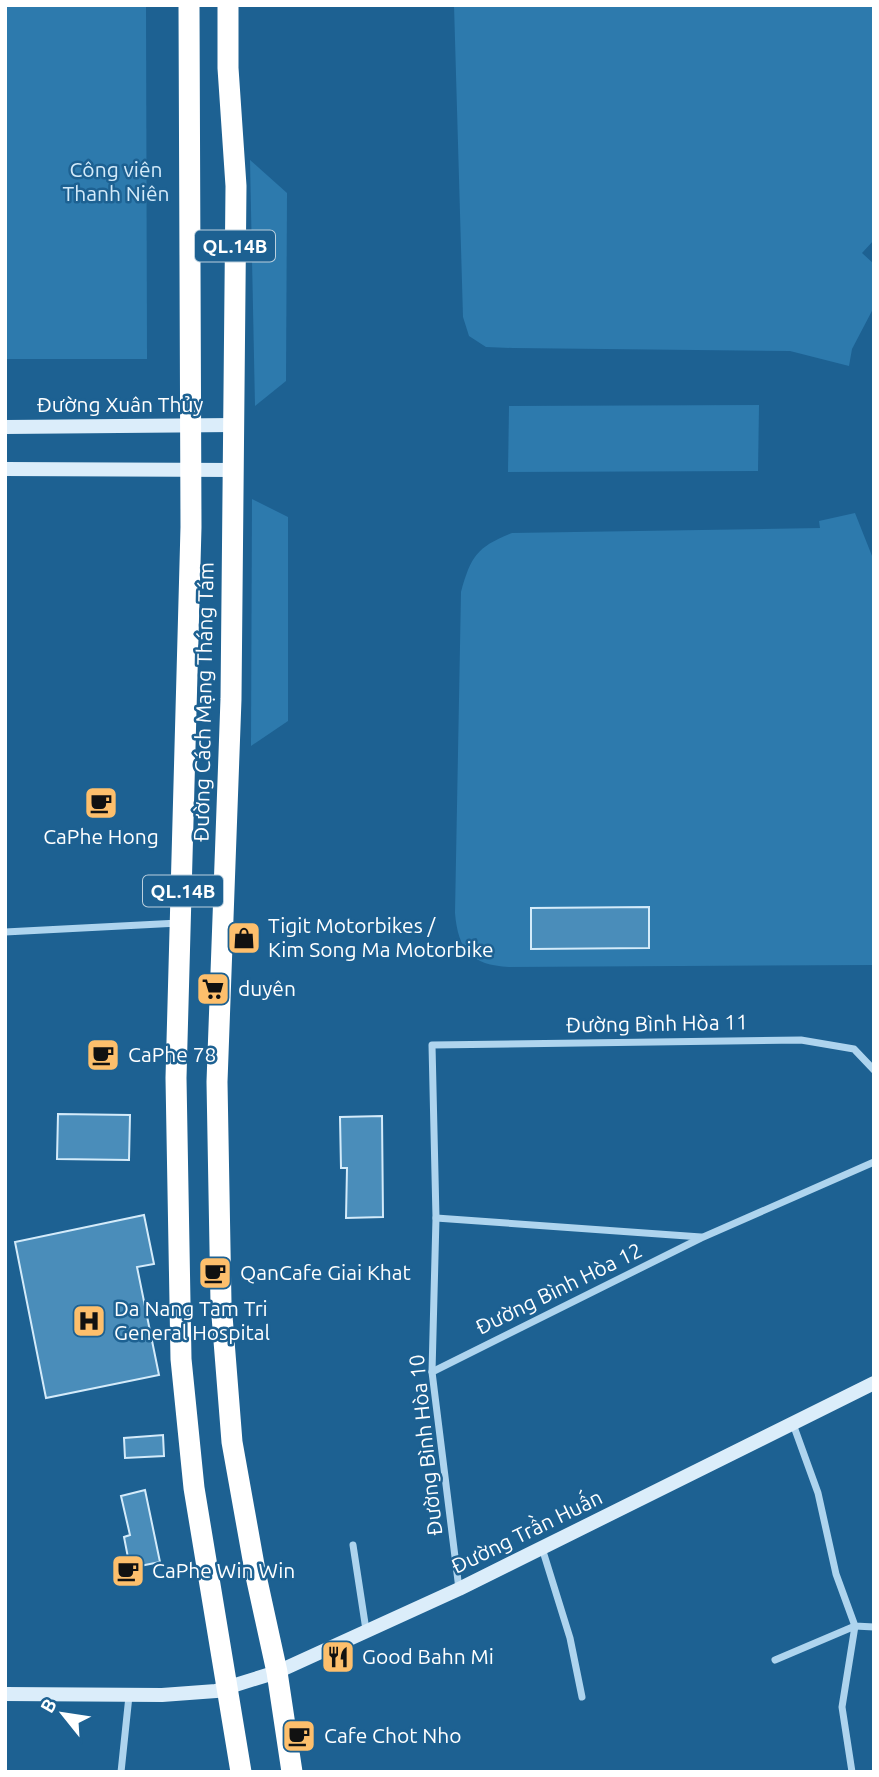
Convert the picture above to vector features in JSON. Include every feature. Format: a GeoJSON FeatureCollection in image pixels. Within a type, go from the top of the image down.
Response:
{"type":"FeatureCollection","features":[{"type":"Feature","properties":{"kind":"highway","name":"Đường Cách Mạng Tháng Tám"},"geometry":{"type":"LineString","coordinates":[[189,5],[192,425],[182,923],[176,1078],[181,1359],[194,1488],[241,1772]]}},
{"type":"Feature","properties":{"kind":"highway","name":"Đường Cách Mạng Tháng Tám"},"geometry":{"type":"LineString","coordinates":[[228,5],[228,68],[236,186],[231,699],[217,1082],[221,1303],[232,1442],[256,1576],[277,1672],[292,1772]]}},
{"type":"Feature","properties":{"kind":"street","name":"Đường Xuân Thủy"},"geometry":{"type":"LineString","coordinates":[[5,427],[234,425]]}},
{"type":"Feature","properties":{"kind":"street"},"geometry":{"type":"LineString","coordinates":[[5,469],[233,470]]}},
{"type":"Feature","properties":{"kind":"street"},"geometry":{"type":"LineString","coordinates":[[5,932],[182,923]]}},
{"type":"Feature","properties":{"kind":"street","name":"Đường Bình Hòa 11"},"geometry":{"type":"LineString","coordinates":[[432,1045],[801,1040],[854,1049],[874,1070]]}},
{"type":"Feature","properties":{"kind":"street","name":"Đường Bình Hòa 10"},"geometry":{"type":"LineString","coordinates":[[432,1045],[436,1218],[432,1371],[459,1589]]}},
{"type":"Feature","properties":{"kind":"street","name":"Đường Bình Hòa 12"},"geometry":{"type":"LineString","coordinates":[[432,1371],[701,1237],[874,1162]]}},
{"type":"Feature","properties":{"kind":"street","name":"Đường Bình Hòa 12"},"geometry":{"type":"LineString","coordinates":[[436,1218],[701,1237]]}},
{"type":"Feature","properties":{"kind":"street","name":"Đường Trần Huấn"},"geometry":{"type":"LineString","coordinates":[[5,1694],[129,1696],[216,1691],[277,1672],[459,1589],[874,1383]]}},
{"type":"Feature","properties":{"kind":"street"},"geometry":{"type":"LineString","coordinates":[[793,1423],[818,1493],[836,1574],[855,1626],[842,1707],[852,1772]]}},
{"type":"Feature","properties":{"kind":"street"},"geometry":{"type":"LineString","coordinates":[[353,1545],[366,1631]]}},
{"type":"Feature","properties":{"kind":"street"},"geometry":{"type":"LineString","coordinates":[[542,1548],[570,1638],[582,1697]]}},
{"type":"Feature","properties":{"kind":"street"},"geometry":{"type":"LineString","coordinates":[[775,1660],[855,1626],[874,1627]]}},
{"type":"Feature","properties":{"kind":"street"},"geometry":{"type":"LineString","coordinates":[[121,1772],[129,1696]]}},
{"type":"Feature","properties":{"kind":"green space","name":"Công viên Thanh Niên"},"geometry":{"type":"Polygon","coordinates":[[[5,5],[146,5],[147,359],[5,359],[5,5]]]}},
{"type":"Feature","properties":{"kind":"green space"},"geometry":{"type":"Polygon","coordinates":[[[454,5],[874,5],[874,240],[862,253],[874,264],[874,307],[852,349],[849,366],[790,351],[486,347],[469,336],[463,317],[454,5]]]}},
{"type":"Feature","properties":{"kind":"green space"},"geometry":{"type":"Polygon","coordinates":[[[250,160],[287,193],[286,381],[255,406],[250,160]]]}},
{"type":"Feature","properties":{"kind":"green space"},"geometry":{"type":"Polygon","coordinates":[[[759,405],[758,471],[508,472],[509,406],[759,405]]]}},
{"type":"Feature","properties":{"kind":"green space"},"geometry":{"type":"Polygon","coordinates":[[[252,499],[288,517],[288,721],[251,746],[252,499]]]}},
{"type":"Feature","properties":{"kind":"green space"},"geometry":{"type":"Polygon","coordinates":[[[855,513],[874,561],[874,965],[509,967],[485,963],[469,953],[459,937],[455,913],[461,592],[477,554],[491,543],[512,533],[820,528],[819,521],[855,513]]]}},
{"type":"Feature","properties":{"kind":"building"},"geometry":{"type":"Polygon","coordinates":[[[649,907],[649,948],[531,949],[531,908],[649,907]]]}},
{"type":"Feature","properties":{"kind":"building"},"geometry":{"type":"Polygon","coordinates":[[[58,1114],[130,1115],[129,1160],[57,1159],[58,1114]]]}},
{"type":"Feature","properties":{"kind":"building"},"geometry":{"type":"Polygon","coordinates":[[[382,1116],[383,1217],[346,1218],[347,1168],[341,1168],[340,1117],[382,1116]]]}},
{"type":"Feature","properties":{"kind":"building","name":"Da Nang Tam Tri General Hospital"},"geometry":{"type":"Polygon","coordinates":[[[144,1215],[154,1264],[137,1267],[159,1375],[46,1398],[15,1242],[144,1215]]]}},
{"type":"Feature","properties":{"kind":"building"},"geometry":{"type":"Polygon","coordinates":[[[163,1435],[164,1456],[125,1458],[124,1438],[163,1435]]]}},
{"type":"Feature","properties":{"kind":"building"},"geometry":{"type":"Polygon","coordinates":[[[145,1490],[160,1562],[130,1568],[124,1537],[130,1535],[121,1496],[145,1490]]]}},
{"type":"Feature","properties":{"kind":"place","name":"CaPhe Hong"},"geometry":{"type":"Point","coordinates":[101,803]}},
{"type":"Feature","properties":{"kind":"place","name":"Tigit Motorbikes / Kim Song Ma Motorbike"},"geometry":{"type":"Point","coordinates":[244,938]}},
{"type":"Feature","properties":{"kind":"place","name":"duyên"},"geometry":{"type":"Point","coordinates":[213,989]}},
{"type":"Feature","properties":{"kind":"place","name":"CaPhe 78"},"geometry":{"type":"Point","coordinates":[103,1055]}},
{"type":"Feature","properties":{"kind":"place","name":"QanCafe Giai Khat"},"geometry":{"type":"Point","coordinates":[215,1273]}},
{"type":"Feature","properties":{"kind":"place","name":"Da Nang Tam Tri General Hospital"},"geometry":{"type":"Point","coordinates":[89,1321]}},
{"type":"Feature","properties":{"kind":"place","name":"CaPhe Win Win"},"geometry":{"type":"Point","coordinates":[128,1571]}},
{"type":"Feature","properties":{"kind":"place","name":"Good Bahn Mi"},"geometry":{"type":"Point","coordinates":[338,1657]}},
{"type":"Feature","properties":{"kind":"place","name":"Cafe Chot Nho"},"geometry":{"type":"Point","coordinates":[299,1736]}}]}
